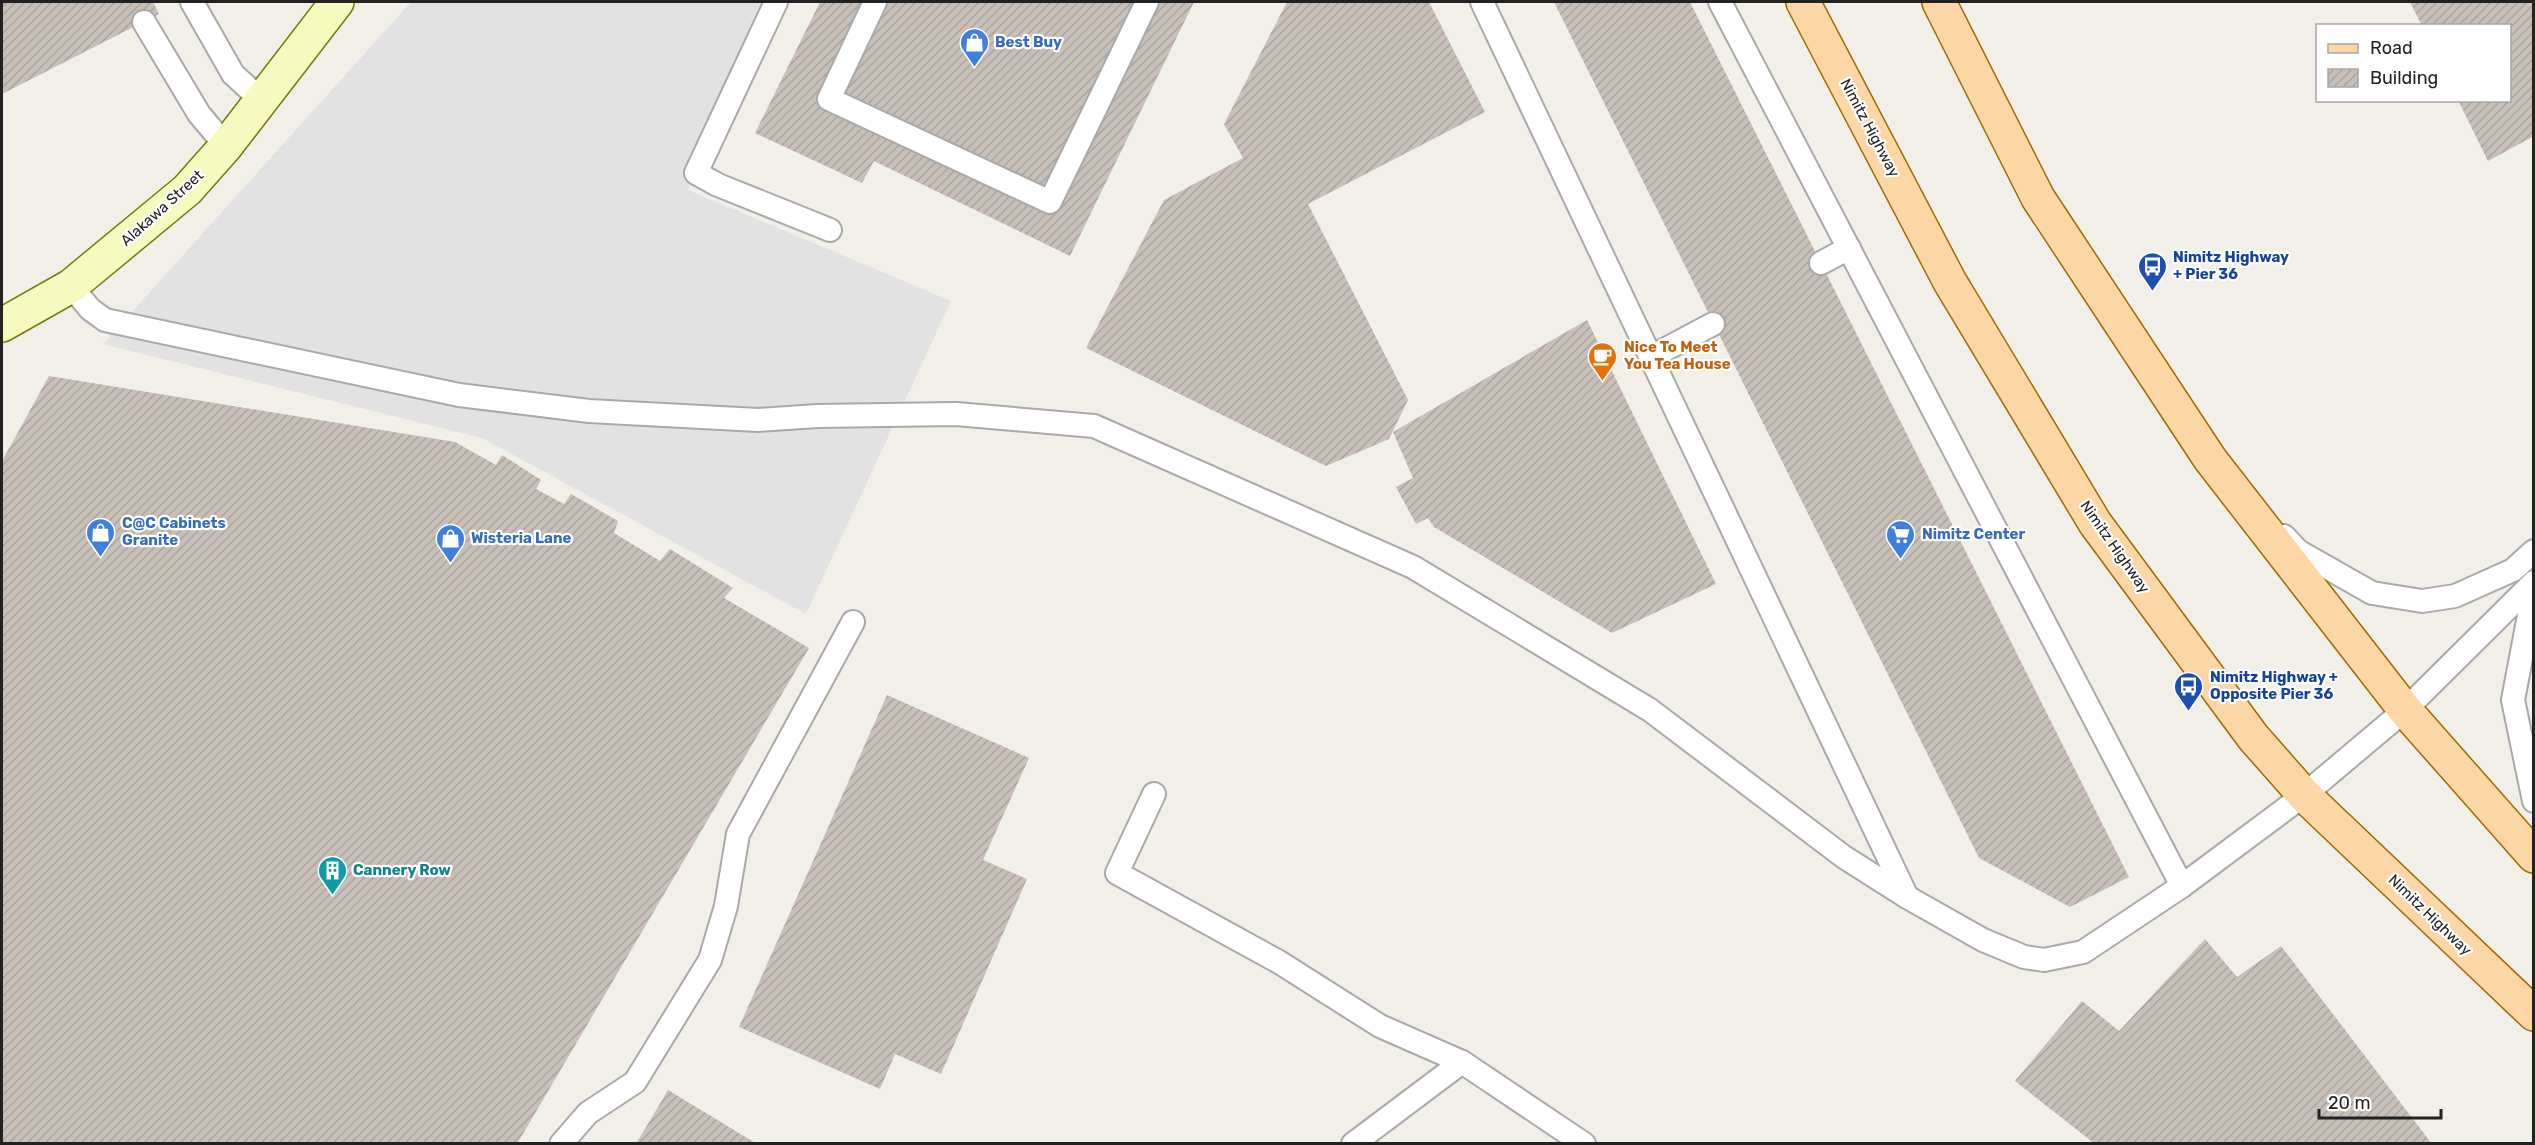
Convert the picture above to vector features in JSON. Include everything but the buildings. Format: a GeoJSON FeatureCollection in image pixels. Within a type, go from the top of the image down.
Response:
{"type":"FeatureCollection","features":[{"type":"Feature","properties":{"kind":"main road","name":"Alakawa Street"},"geometry":{"type":"LineString","coordinates":[[2,325],[71,286],[187,190],[226,146],[337,2]]}},
{"type":"Feature","properties":{"kind":"main road","name":"Nimitz Highway"},"geometry":{"type":"LineString","coordinates":[[1803,2],[1950,282],[2095,522],[2253,737],[2304,795],[2534,1014]]}},
{"type":"Feature","properties":{"kind":"main road"},"geometry":{"type":"LineString","coordinates":[[1939,2],[2038,198],[2210,459],[2405,710],[2534,856]]}},
{"type":"Feature","properties":{"kind":"lane"},"geometry":{"type":"LineString","coordinates":[[192,2],[234,74],[261,100]]}},
{"type":"Feature","properties":{"kind":"lane"},"geometry":{"type":"LineString","coordinates":[[776,2],[696,173],[718,185],[830,230]]}},
{"type":"Feature","properties":{"kind":"lane"},"geometry":{"type":"LineString","coordinates":[[875,2],[829,99],[1050,202],[1147,2]]}},
{"type":"Feature","properties":{"kind":"lane"},"geometry":{"type":"LineString","coordinates":[[1482,2],[1907,897]]}},
{"type":"Feature","properties":{"kind":"lane"},"geometry":{"type":"LineString","coordinates":[[1720,2],[2182,886]]}},
{"type":"Feature","properties":{"kind":"lane"},"geometry":{"type":"LineString","coordinates":[[144,22],[199,114],[226,146]]}},
{"type":"Feature","properties":{"kind":"lane"},"geometry":{"type":"LineString","coordinates":[[1821,263],[1850,248]]}},
{"type":"Feature","properties":{"kind":"lane"},"geometry":{"type":"LineString","coordinates":[[71,286],[90,309],[105,320],[459,395],[589,411],[703,418],[758,420],[817,416],[957,414],[1094,426],[1413,567],[1650,710],[1844,857],[1907,897],[1983,940],[2024,957],[2044,960],[2083,952],[2182,886],[2304,795],[2405,710],[2534,582]]}},
{"type":"Feature","properties":{"kind":"lane"},"geometry":{"type":"LineString","coordinates":[[1651,357],[1713,324]]}},
{"type":"Feature","properties":{"kind":"lane"},"geometry":{"type":"LineString","coordinates":[[2210,459],[2298,551],[2372,592],[2422,601],[2455,596],[2513,570],[2534,551]]}},
{"type":"Feature","properties":{"kind":"lane"},"geometry":{"type":"LineString","coordinates":[[2534,589],[2513,700],[2534,801]]}},
{"type":"Feature","properties":{"kind":"lane"},"geometry":{"type":"LineString","coordinates":[[561,1143],[588,1113],[635,1082],[710,960],[726,906],[738,834],[853,622]]}},
{"type":"Feature","properties":{"kind":"lane"},"geometry":{"type":"LineString","coordinates":[[1154,795],[1117,873],[1279,962],[1380,1026],[1462,1062],[1584,1143]]}},
{"type":"Feature","properties":{"kind":"lane"},"geometry":{"type":"LineString","coordinates":[[1353,1143],[1462,1062]]}},
{"type":"Feature","properties":{"kind":"shaded area"},"geometry":{"type":"Polygon","coordinates":[[[411,2],[776,2],[688,190],[951,301],[806,614],[482,438],[103,344],[411,2]]]}},
{"type":"Feature","properties":{"kind":"place","name":"Best Buy"},"geometry":{"type":"Point","coordinates":[974,68]}},
{"type":"Feature","properties":{"kind":"place","name":"Nimitz Highway + Pier 36"},"geometry":{"type":"Point","coordinates":[2152,292]}},
{"type":"Feature","properties":{"kind":"place","name":"Nice To Meet You Tea House"},"geometry":{"type":"Point","coordinates":[1603,382]}},
{"type":"Feature","properties":{"kind":"place","name":"C@C Cabinets Granite"},"geometry":{"type":"Point","coordinates":[101,558]}},
{"type":"Feature","properties":{"kind":"place","name":"Nimitz Center"},"geometry":{"type":"Point","coordinates":[1901,560]}},
{"type":"Feature","properties":{"kind":"place","name":"Wisteria Lane"},"geometry":{"type":"Point","coordinates":[450,564]}},
{"type":"Feature","properties":{"kind":"place","name":"Nimitz Highway + Opposite Pier 36"},"geometry":{"type":"Point","coordinates":[2189,712]}},
{"type":"Feature","properties":{"kind":"place","name":"Cannery Row"},"geometry":{"type":"Point","coordinates":[332,896]}}]}
